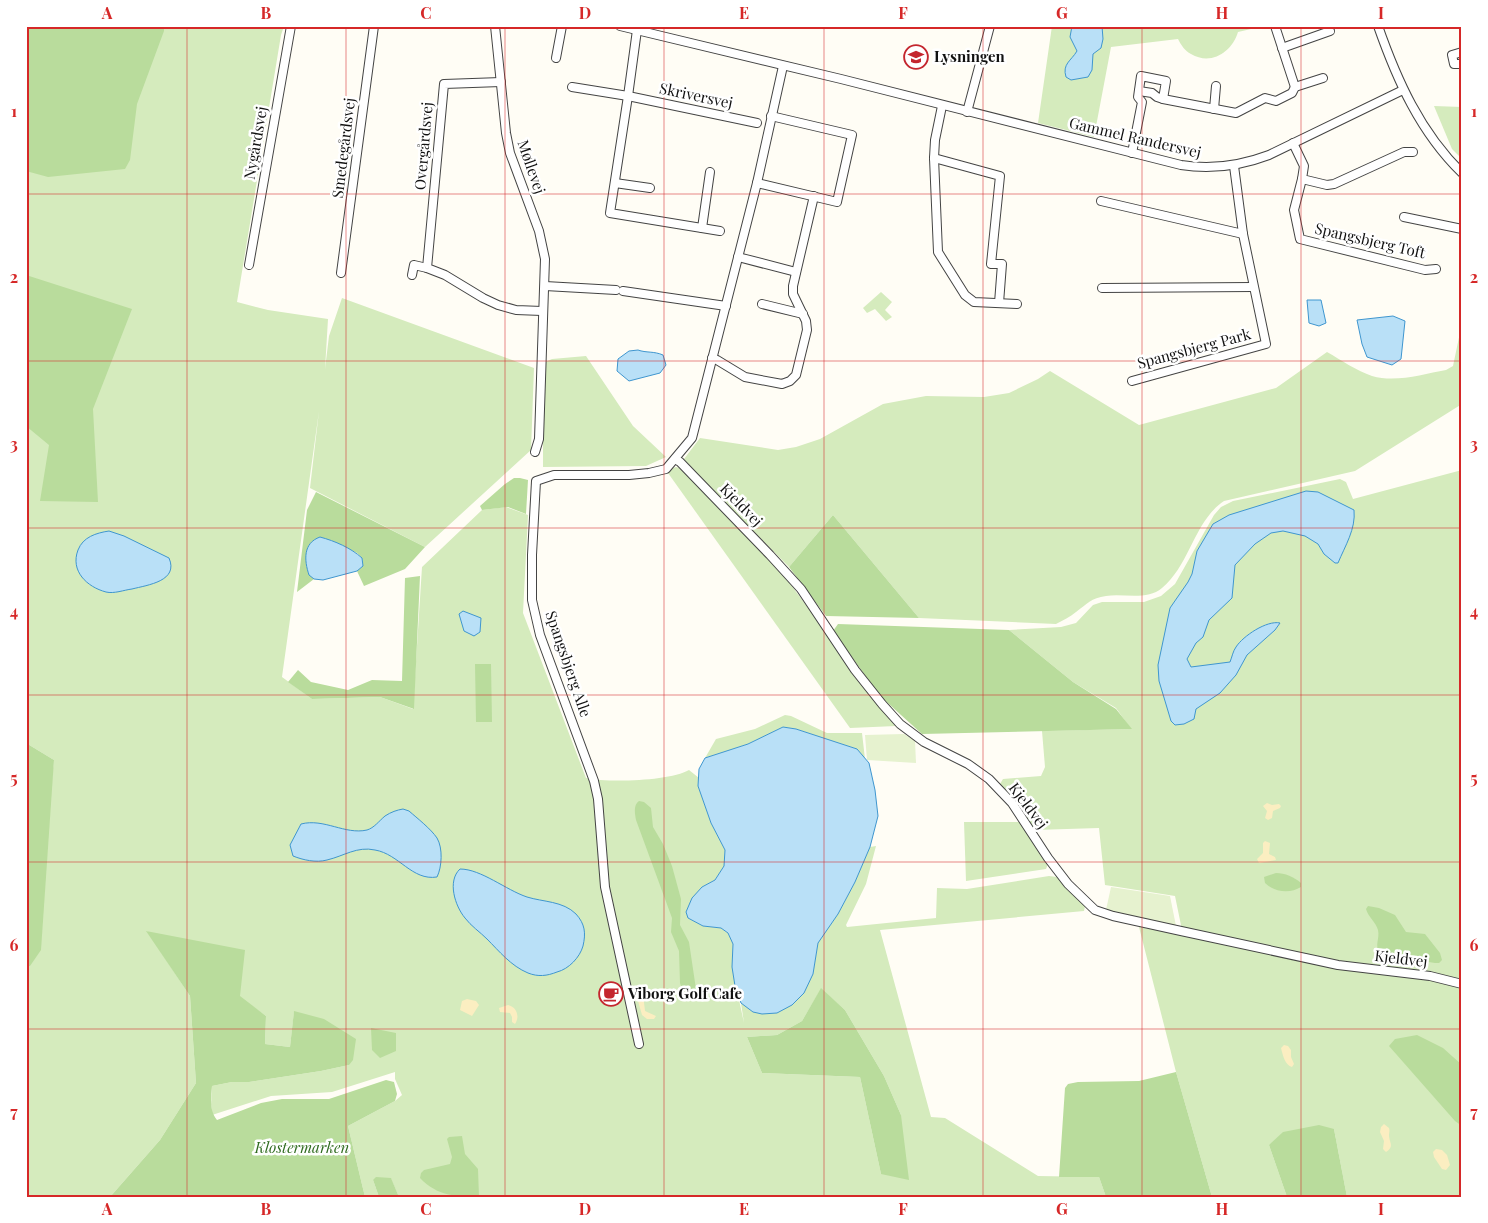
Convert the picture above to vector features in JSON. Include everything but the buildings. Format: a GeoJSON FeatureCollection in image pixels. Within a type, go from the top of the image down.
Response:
{"type":"FeatureCollection","features":[{"type":"Feature","properties":{"kind":"street","name":"Nygårdsvej"},"geometry":{"type":"LineString","coordinates":[[249,265],[291,26]]}},
{"type":"Feature","properties":{"kind":"street","name":"Smedegårdsvej"},"geometry":{"type":"LineString","coordinates":[[341,273],[374,26]]}},
{"type":"Feature","properties":{"kind":"street","name":"Møllevej"},"geometry":{"type":"LineString","coordinates":[[495,26],[506,133],[510,153],[539,231],[545,259],[539,439],[535,452]]}},
{"type":"Feature","properties":{"kind":"street"},"geometry":{"type":"LineString","coordinates":[[556,58],[562,26]]}},
{"type":"Feature","properties":{"kind":"street","name":"Gammel Randersvej"},"geometry":{"type":"LineString","coordinates":[[620,26],[1199,168],[1234,166],[1261,158],[1403,90]]}},
{"type":"Feature","properties":{"kind":"street"},"geometry":{"type":"LineString","coordinates":[[967,112],[990,26]]}},
{"type":"Feature","properties":{"kind":"street"},"geometry":{"type":"LineString","coordinates":[[1139,91],[1152,93],[1163,99],[1236,113],[1265,98],[1276,101],[1292,94],[1295,87],[1274,26]]}},
{"type":"Feature","properties":{"kind":"street"},"geometry":{"type":"LineString","coordinates":[[1378,26],[1403,90],[1427,131],[1462,173]]}},
{"type":"Feature","properties":{"kind":"street"},"geometry":{"type":"LineString","coordinates":[[636,30],[610,214],[720,231]]}},
{"type":"Feature","properties":{"kind":"street"},"geometry":{"type":"LineString","coordinates":[[1282,48],[1330,32]]}},
{"type":"Feature","properties":{"kind":"street"},"geometry":{"type":"LineString","coordinates":[[1462,52],[1452,54],[1454,64],[1462,64]]}},
{"type":"Feature","properties":{"kind":"street","name":"Spangsbjerg Alle"},"geometry":{"type":"LineString","coordinates":[[639,1044],[605,887],[598,799],[594,781],[540,635],[532,600],[532,555],[536,481],[554,475],[629,476],[649,473],[666,468],[692,438],[757,183],[783,66]]}},
{"type":"Feature","properties":{"kind":"street"},"geometry":{"type":"LineString","coordinates":[[1132,153],[1142,102],[1138,97],[1141,76],[1166,81],[1163,99]]}},
{"type":"Feature","properties":{"kind":"street"},"geometry":{"type":"LineString","coordinates":[[1295,87],[1323,78]]}},
{"type":"Feature","properties":{"kind":"street","name":"Overgårdsvej"},"geometry":{"type":"LineString","coordinates":[[427,268],[444,84],[500,82]]}},
{"type":"Feature","properties":{"kind":"street"},"geometry":{"type":"LineString","coordinates":[[1214,109],[1216,86]]}},
{"type":"Feature","properties":{"kind":"street","name":"Skriversvej"},"geometry":{"type":"LineString","coordinates":[[572,87],[628,96],[758,123]]}},
{"type":"Feature","properties":{"kind":"street"},"geometry":{"type":"LineString","coordinates":[[942,106],[935,140],[934,158],[938,252],[965,295],[974,302],[1018,304]]}},
{"type":"Feature","properties":{"kind":"street"},"geometry":{"type":"LineString","coordinates":[[757,183],[837,202],[852,135],[771,116]]}},
{"type":"Feature","properties":{"kind":"street","name":"Spangsbjerg Toft"},"geometry":{"type":"LineString","coordinates":[[1293,143],[1304,166],[1294,210],[1300,239],[1425,270],[1436,269]]}},
{"type":"Feature","properties":{"kind":"street"},"geometry":{"type":"LineString","coordinates":[[1302,179],[1327,185],[1334,184],[1404,152],[1413,152]]}},
{"type":"Feature","properties":{"kind":"street"},"geometry":{"type":"LineString","coordinates":[[934,158],[1000,176],[991,264],[1002,264],[999,303]]}},
{"type":"Feature","properties":{"kind":"street","name":"Spangsbjerg Park"},"geometry":{"type":"LineString","coordinates":[[1132,380],[1266,344],[1243,234],[1234,166]]}},
{"type":"Feature","properties":{"kind":"street"},"geometry":{"type":"LineString","coordinates":[[702,228],[710,172]]}},
{"type":"Feature","properties":{"kind":"street"},"geometry":{"type":"LineString","coordinates":[[615,183],[650,188]]}},
{"type":"Feature","properties":{"kind":"street"},"geometry":{"type":"LineString","coordinates":[[712,358],[745,377],[782,384],[790,381],[796,375],[806,330],[806,321],[794,294],[793,286],[814,196]]}},
{"type":"Feature","properties":{"kind":"street"},"geometry":{"type":"LineString","coordinates":[[1101,201],[1243,234]]}},
{"type":"Feature","properties":{"kind":"street"},"geometry":{"type":"LineString","coordinates":[[1404,217],[1462,229]]}},
{"type":"Feature","properties":{"kind":"street"},"geometry":{"type":"LineString","coordinates":[[738,257],[796,272]]}},
{"type":"Feature","properties":{"kind":"street"},"geometry":{"type":"LineString","coordinates":[[412,275],[414,265],[427,268],[445,275],[482,298],[498,305],[516,310],[542,312]]}},
{"type":"Feature","properties":{"kind":"street"},"geometry":{"type":"LineString","coordinates":[[545,286],[620,290],[726,306]]}},
{"type":"Feature","properties":{"kind":"street"},"geometry":{"type":"LineString","coordinates":[[1102,288],[1254,287]]}},
{"type":"Feature","properties":{"kind":"street"},"geometry":{"type":"LineString","coordinates":[[762,304],[803,314]]}},
{"type":"Feature","properties":{"kind":"street","name":"Kjeldvej"},"geometry":{"type":"LineString","coordinates":[[675,459],[770,555],[801,590],[855,670],[900,724],[924,742],[968,764],[989,779],[1012,803],[1048,858],[1068,884],[1095,910],[1132,920],[1338,965],[1430,976],[1462,984]]}},
{"type":"Feature","properties":{"kind":"green space"},"geometry":{"type":"Polygon","coordinates":[[[26,26],[284,26],[237,302],[268,310],[328,319],[325,369],[329,336],[342,298],[534,368],[531,450],[425,547],[310,488],[319,411],[282,677],[312,699],[380,697],[413,709],[422,567],[482,510],[506,507],[528,515],[523,613],[586,778],[596,780],[654,779],[680,774],[689,770],[699,778],[698,786],[711,823],[725,850],[724,866],[715,880],[702,887],[688,918],[703,926],[721,928],[728,933],[733,944],[732,967],[744,1023],[741,1003],[753,1012],[813,974],[818,943],[838,914],[855,882],[870,847],[876,846],[866,884],[846,925],[847,927],[936,918],[937,888],[967,889],[1049,876],[1057,877],[1085,906],[1084,911],[880,930],[931,1117],[945,1118],[1038,1176],[1099,1177],[1106,1197],[399,1197],[391,1179],[373,1180],[379,1197],[365,1197],[348,1126],[395,1101],[402,1095],[395,1079],[395,1072],[332,1092],[271,1096],[212,1115],[212,1086],[321,1071],[349,1065],[294,1012],[290,1047],[265,1044],[266,1016],[147,931],[190,996],[196,1083],[160,1140],[110,1197],[26,1197],[26,1060],[29,1039],[26,1031],[26,969],[30,966],[54,760],[26,743],[26,26]],[[821,989],[802,1021],[777,1035],[747,1037],[762,1073],[860,1077],[881,1174],[901,1115],[884,1076],[845,1010],[821,989]]]}},
{"type":"Feature","properties":{"kind":"green space"},"geometry":{"type":"Polygon","coordinates":[[[26,26],[164,26],[164,31],[137,104],[130,160],[125,169],[48,177],[26,171],[26,26]]]}},
{"type":"Feature","properties":{"kind":"green space"},"geometry":{"type":"Polygon","coordinates":[[[1052,26],[1251,26],[1251,29],[1238,32],[1231,46],[1213,58],[1199,57],[1191,54],[1183,48],[1178,39],[1111,47],[1094,137],[1038,123],[1052,26]]]}},
{"type":"Feature","properties":{"kind":"green space"},"geometry":{"type":"Polygon","coordinates":[[[1434,106],[1462,107],[1462,159],[1452,149],[1434,106]]]}},
{"type":"Feature","properties":{"kind":"green space"},"geometry":{"type":"Polygon","coordinates":[[[26,275],[132,309],[93,409],[98,502],[40,501],[49,445],[26,426],[26,275]]]}},
{"type":"Feature","properties":{"kind":"green space"},"geometry":{"type":"Polygon","coordinates":[[[881,292],[892,302],[885,310],[892,317],[886,321],[875,309],[867,313],[863,308],[881,292]]]}},
{"type":"Feature","properties":{"kind":"green space"},"geometry":{"type":"Polygon","coordinates":[[[1462,323],[1462,404],[1355,471],[1224,501],[1206,520],[1179,568],[1162,588],[1149,594],[1113,595],[1097,598],[1056,624],[919,618],[833,515],[789,567],[684,462],[684,459],[700,438],[778,450],[796,447],[820,439],[883,404],[926,396],[984,397],[1009,393],[1050,371],[1139,425],[1276,388],[1327,352],[1372,376],[1390,379],[1419,376],[1446,370],[1453,366],[1462,323]]]}},
{"type":"Feature","properties":{"kind":"green space"},"geometry":{"type":"Polygon","coordinates":[[[586,356],[633,426],[666,457],[646,466],[543,467],[543,363],[552,359],[586,356]]]}},
{"type":"Feature","properties":{"kind":"green space"},"geometry":{"type":"Polygon","coordinates":[[[676,467],[687,475],[777,566],[896,726],[850,728],[668,473],[670,469],[676,467]]]}},
{"type":"Feature","properties":{"kind":"green space"},"geometry":{"type":"Polygon","coordinates":[[[1462,470],[1462,1197],[1347,1197],[1334,1129],[1269,1145],[1287,1197],[1212,1197],[1176,1072],[1139,927],[1183,935],[1175,896],[1105,885],[1099,828],[1035,830],[1000,784],[1003,779],[1041,776],[1045,767],[1042,731],[1131,729],[1116,708],[1073,682],[1009,630],[1061,627],[1076,623],[1093,605],[1102,602],[1144,602],[1161,596],[1175,584],[1214,515],[1221,507],[1233,501],[1340,479],[1346,482],[1353,499],[1462,470]]]}},
{"type":"Feature","properties":{"kind":"green space"},"geometry":{"type":"Polygon","coordinates":[[[514,478],[528,480],[526,514],[508,507],[482,510],[480,506],[514,478]]]}},
{"type":"Feature","properties":{"kind":"green space"},"geometry":{"type":"Polygon","coordinates":[[[316,492],[425,547],[405,569],[364,586],[357,571],[363,566],[362,558],[357,553],[330,540],[309,574],[314,579],[297,592],[307,510],[316,492]]]}},
{"type":"Feature","properties":{"kind":"green space"},"geometry":{"type":"Polygon","coordinates":[[[833,515],[919,618],[826,616],[789,567],[833,515]]]}},
{"type":"Feature","properties":{"kind":"green space"},"geometry":{"type":"Polygon","coordinates":[[[420,576],[414,709],[380,697],[312,699],[288,682],[298,670],[311,682],[348,690],[372,680],[402,681],[405,578],[420,576]]]}},
{"type":"Feature","properties":{"kind":"green space"},"geometry":{"type":"Polygon","coordinates":[[[838,624],[1009,630],[1073,682],[1116,709],[1132,729],[922,734],[880,696],[833,631],[838,624]]]}},
{"type":"Feature","properties":{"kind":"green space"},"geometry":{"type":"Polygon","coordinates":[[[475,664],[491,664],[492,722],[476,722],[475,664]]]}},
{"type":"Feature","properties":{"kind":"green space"},"geometry":{"type":"Polygon","coordinates":[[[785,715],[827,733],[862,733],[865,759],[857,749],[796,729],[783,727],[748,744],[705,758],[716,739],[755,729],[785,715]]]}},
{"type":"Feature","properties":{"kind":"green space"},"geometry":{"type":"Polygon","coordinates":[[[904,734],[915,741],[916,763],[867,760],[865,735],[904,734]]]}},
{"type":"Feature","properties":{"kind":"green space"},"geometry":{"type":"Polygon","coordinates":[[[26,743],[54,760],[41,950],[26,969],[26,743]]]}},
{"type":"Feature","properties":{"kind":"green space"},"geometry":{"type":"Polygon","coordinates":[[[639,801],[644,802],[651,808],[653,827],[663,844],[672,866],[681,899],[680,925],[689,942],[697,996],[695,998],[684,995],[680,983],[679,951],[671,932],[672,918],[636,820],[635,807],[639,801]]]}},
{"type":"Feature","properties":{"kind":"green space"},"geometry":{"type":"Polygon","coordinates":[[[964,822],[1020,822],[1048,864],[1046,869],[966,881],[964,822]]]}},
{"type":"Feature","properties":{"kind":"green space"},"geometry":{"type":"Polygon","coordinates":[[[1276,873],[1292,877],[1301,883],[1301,887],[1292,891],[1282,891],[1265,883],[1264,877],[1276,873]]]}},
{"type":"Feature","properties":{"kind":"green space"},"geometry":{"type":"Polygon","coordinates":[[[1111,887],[1170,896],[1176,926],[1106,910],[1111,887]]]}},
{"type":"Feature","properties":{"kind":"green space"},"geometry":{"type":"Polygon","coordinates":[[[1368,906],[1379,908],[1395,915],[1406,932],[1425,934],[1440,953],[1442,960],[1439,963],[1435,963],[1380,954],[1377,948],[1378,930],[1367,912],[1368,906]]]}},
{"type":"Feature","properties":{"kind":"green space","name":"Klostermarken"},"geometry":{"type":"Polygon","coordinates":[[[146,931],[245,950],[240,996],[266,1016],[265,1044],[290,1047],[294,1011],[324,1019],[356,1039],[353,1060],[349,1065],[321,1071],[212,1086],[212,1108],[217,1120],[261,1103],[282,1099],[329,1099],[386,1080],[394,1082],[397,1094],[395,1101],[348,1126],[365,1197],[110,1197],[160,1140],[196,1083],[190,996],[146,931]]]}},
{"type":"Feature","properties":{"kind":"green space"},"geometry":{"type":"Polygon","coordinates":[[[821,988],[845,1010],[884,1076],[901,1115],[909,1180],[881,1174],[860,1077],[762,1073],[747,1037],[777,1035],[802,1021],[821,988]]]}},
{"type":"Feature","properties":{"kind":"green space"},"geometry":{"type":"Polygon","coordinates":[[[371,1028],[396,1033],[396,1051],[380,1058],[372,1050],[371,1028]]]}},
{"type":"Feature","properties":{"kind":"green space"},"geometry":{"type":"Polygon","coordinates":[[[1417,1035],[1443,1048],[1462,1065],[1462,1126],[1455,1121],[1389,1046],[1395,1039],[1417,1035]]]}},
{"type":"Feature","properties":{"kind":"green space"},"geometry":{"type":"Polygon","coordinates":[[[1176,1072],[1212,1197],[1106,1197],[1099,1177],[1059,1177],[1065,1088],[1068,1084],[1078,1082],[1139,1081],[1176,1072]]]}},
{"type":"Feature","properties":{"kind":"green space"},"geometry":{"type":"Polygon","coordinates":[[[1319,1125],[1334,1129],[1347,1197],[1287,1197],[1269,1145],[1283,1132],[1319,1125]]]}},
{"type":"Feature","properties":{"kind":"green space"},"geometry":{"type":"Polygon","coordinates":[[[462,1136],[465,1154],[478,1169],[479,1197],[455,1196],[440,1192],[433,1189],[420,1178],[424,1170],[450,1164],[452,1157],[447,1139],[449,1137],[462,1136]]]}},
{"type":"Feature","properties":{"kind":"green space"},"geometry":{"type":"Polygon","coordinates":[[[376,1177],[391,1178],[399,1197],[379,1197],[373,1180],[376,1177]]]}},
{"type":"Feature","properties":{"kind":"sand"},"geometry":{"type":"Polygon","coordinates":[[[1267,803],[1272,805],[1279,804],[1281,806],[1273,811],[1272,818],[1268,820],[1265,818],[1267,811],[1263,806],[1267,803]]]}},
{"type":"Feature","properties":{"kind":"sand"},"geometry":{"type":"Polygon","coordinates":[[[1265,841],[1270,843],[1269,854],[1275,857],[1276,860],[1259,863],[1257,859],[1263,853],[1263,843],[1265,841]]]}},
{"type":"Feature","properties":{"kind":"sand"},"geometry":{"type":"Polygon","coordinates":[[[639,991],[643,994],[645,1011],[656,1016],[654,1019],[647,1019],[642,1015],[636,994],[639,991]]]}},
{"type":"Feature","properties":{"kind":"sand"},"geometry":{"type":"Polygon","coordinates":[[[467,999],[476,1001],[479,1005],[472,1016],[460,1010],[462,1001],[467,999]]]}},
{"type":"Feature","properties":{"kind":"sand"},"geometry":{"type":"Polygon","coordinates":[[[508,1005],[514,1008],[517,1013],[515,1024],[512,1022],[510,1013],[500,1012],[499,1008],[508,1005]]]}},
{"type":"Feature","properties":{"kind":"sand"},"geometry":{"type":"Polygon","coordinates":[[[1284,1045],[1288,1046],[1291,1050],[1294,1064],[1292,1067],[1286,1062],[1284,1057],[1281,1048],[1284,1045]]]}},
{"type":"Feature","properties":{"kind":"sand"},"geometry":{"type":"Polygon","coordinates":[[[1384,1124],[1389,1128],[1391,1144],[1386,1152],[1383,1149],[1384,1141],[1380,1132],[1384,1124]]]}},
{"type":"Feature","properties":{"kind":"sand"},"geometry":{"type":"Polygon","coordinates":[[[1436,1149],[1442,1150],[1447,1155],[1450,1165],[1446,1170],[1442,1169],[1434,1157],[1433,1152],[1436,1149]]]}},
{"type":"Feature","properties":{"kind":"water"},"geometry":{"type":"Polygon","coordinates":[[[1072,26],[1102,26],[1103,39],[1101,48],[1093,54],[1092,70],[1088,77],[1071,80],[1066,77],[1065,69],[1077,51],[1070,37],[1072,26]]]}},
{"type":"Feature","properties":{"kind":"water"},"geometry":{"type":"Polygon","coordinates":[[[1307,300],[1321,300],[1326,323],[1319,326],[1309,323],[1307,300]]]}},
{"type":"Feature","properties":{"kind":"water"},"geometry":{"type":"Polygon","coordinates":[[[1393,316],[1405,321],[1401,359],[1392,365],[1367,357],[1357,320],[1393,316]]]}},
{"type":"Feature","properties":{"kind":"water"},"geometry":{"type":"Polygon","coordinates":[[[638,350],[663,355],[666,365],[660,373],[629,381],[617,371],[618,359],[629,351],[638,350]]]}},
{"type":"Feature","properties":{"kind":"water"},"geometry":{"type":"Polygon","coordinates":[[[1306,491],[1318,492],[1354,510],[1352,531],[1338,563],[1335,563],[1324,554],[1318,544],[1305,536],[1283,531],[1271,533],[1255,544],[1235,565],[1232,598],[1209,620],[1203,637],[1196,643],[1187,659],[1191,667],[1230,662],[1236,647],[1250,634],[1262,626],[1280,623],[1275,630],[1247,655],[1236,675],[1220,693],[1196,709],[1194,719],[1184,724],[1175,725],[1171,721],[1159,681],[1158,665],[1170,608],[1192,574],[1197,551],[1213,524],[1229,515],[1306,491]]]}},
{"type":"Feature","properties":{"kind":"water"},"geometry":{"type":"Polygon","coordinates":[[[109,531],[124,536],[169,558],[170,572],[160,581],[119,592],[106,592],[92,586],[78,571],[76,558],[78,550],[90,536],[109,531]]]}},
{"type":"Feature","properties":{"kind":"water"},"geometry":{"type":"Polygon","coordinates":[[[320,537],[353,551],[362,558],[363,566],[357,571],[323,580],[314,579],[309,575],[306,553],[310,543],[320,537]]]}},
{"type":"Feature","properties":{"kind":"water"},"geometry":{"type":"Polygon","coordinates":[[[463,611],[481,618],[480,632],[474,636],[464,631],[459,614],[463,611]]]}},
{"type":"Feature","properties":{"kind":"water"},"geometry":{"type":"Polygon","coordinates":[[[783,727],[796,729],[857,749],[869,763],[878,816],[870,847],[855,882],[838,914],[818,943],[813,974],[804,993],[792,1005],[777,1013],[762,1014],[753,1012],[741,1003],[735,986],[732,967],[733,944],[728,933],[721,928],[703,926],[688,918],[686,912],[692,898],[702,887],[715,880],[724,866],[725,850],[711,823],[698,786],[699,769],[705,758],[748,744],[783,727]]]}},
{"type":"Feature","properties":{"kind":"water"},"geometry":{"type":"Polygon","coordinates":[[[403,809],[409,811],[428,827],[439,842],[441,858],[437,877],[420,875],[384,852],[375,850],[356,850],[323,861],[305,860],[293,856],[290,845],[301,824],[318,823],[351,830],[367,830],[385,816],[403,809]]]}},
{"type":"Feature","properties":{"kind":"water"},"geometry":{"type":"Polygon","coordinates":[[[460,869],[476,872],[527,897],[559,904],[571,910],[581,921],[584,933],[582,950],[577,958],[561,970],[542,975],[528,973],[511,962],[470,924],[461,913],[453,887],[456,874],[460,869]]]}},
{"type":"Feature","properties":{"kind":"place","name":"Lysningen"},"geometry":{"type":"Point","coordinates":[916,57]}},
{"type":"Feature","properties":{"kind":"place","name":"Viborg Golf Cafe"},"geometry":{"type":"Point","coordinates":[611,994]}}]}
